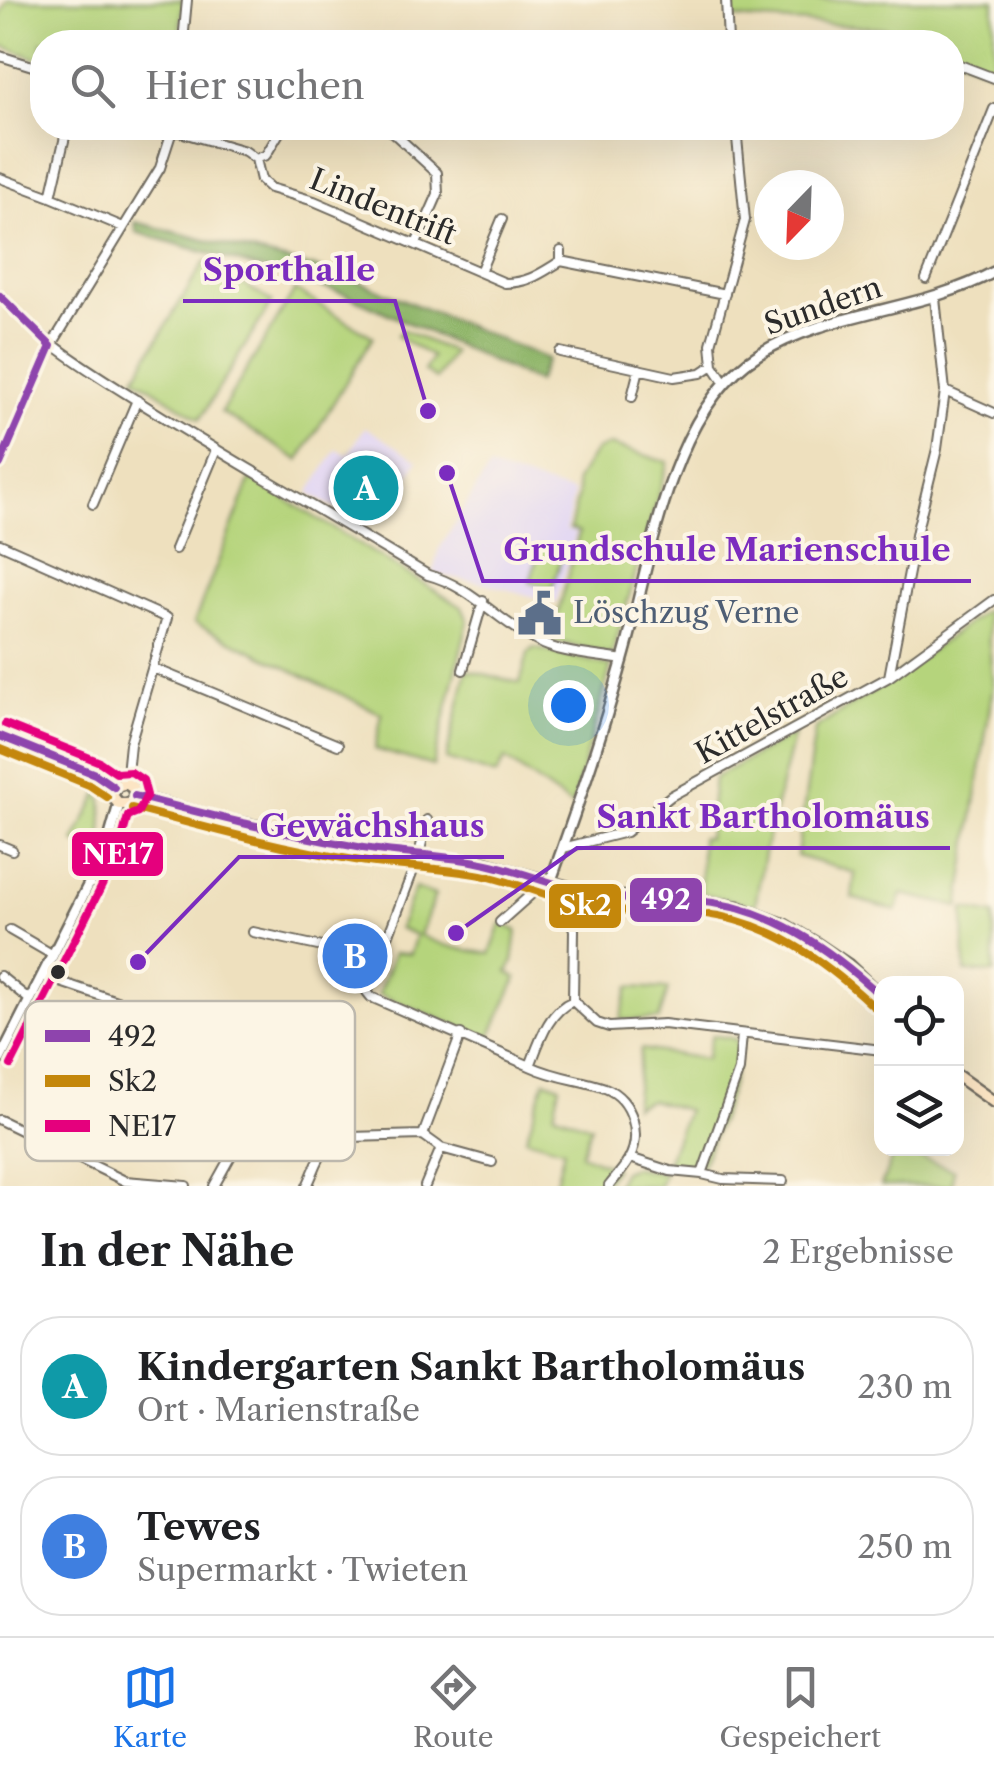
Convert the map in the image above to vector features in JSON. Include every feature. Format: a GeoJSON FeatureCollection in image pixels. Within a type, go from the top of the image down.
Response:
{"type":"FeatureCollection","features":[{"type":"Feature","properties":{"kind":"main road"},"geometry":{"type":"LineString","coordinates":[[0,736],[133,788],[135,796]]}},
{"type":"Feature","properties":{"kind":"main road"},"geometry":{"type":"LineString","coordinates":[[120,785],[113,797],[119,804],[129,804],[135,796]]}},
{"type":"Feature","properties":{"kind":"main road"},"geometry":{"type":"LineString","coordinates":[[135,796],[344,845],[485,863],[599,896],[700,900],[757,912],[814,942],[874,990]]}},
{"type":"Feature","properties":{"kind":"main road"},"geometry":{"type":"LineString","coordinates":[[964,1081],[994,1102]]}},
{"type":"Feature","properties":{"kind":"street"},"geometry":{"type":"LineString","coordinates":[[184,30],[187,0]]}},
{"type":"Feature","properties":{"kind":"street"},"geometry":{"type":"LineString","coordinates":[[726,0],[727,30]]}},
{"type":"Feature","properties":{"kind":"street"},"geometry":{"type":"LineString","coordinates":[[0,56],[30,65]]}},
{"type":"Feature","properties":{"kind":"street"},"geometry":{"type":"LineString","coordinates":[[964,67],[994,78]]}},
{"type":"Feature","properties":{"kind":"street"},"geometry":{"type":"LineString","coordinates":[[926,279],[994,108]]}},
{"type":"Feature","properties":{"kind":"street"},"geometry":{"type":"LineString","coordinates":[[51,197],[64,140]]}},
{"type":"Feature","properties":{"kind":"street"},"geometry":{"type":"LineString","coordinates":[[0,464],[51,346],[160,168],[169,140]]}},
{"type":"Feature","properties":{"kind":"street","name":"Lindentrift"},"geometry":{"type":"LineString","coordinates":[[209,140],[245,151],[256,159],[261,180],[270,188],[314,201],[504,282],[521,283],[537,277],[561,256],[725,294]]}},
{"type":"Feature","properties":{"kind":"street"},"geometry":{"type":"LineString","coordinates":[[256,159],[266,154],[275,140]]}},
{"type":"Feature","properties":{"kind":"street"},"geometry":{"type":"LineString","coordinates":[[401,140],[437,173],[438,194],[416,244]]}},
{"type":"Feature","properties":{"kind":"street"},"geometry":{"type":"LineString","coordinates":[[725,383],[712,365],[711,344],[745,220],[737,140]]}},
{"type":"Feature","properties":{"kind":"street"},"geometry":{"type":"LineString","coordinates":[[0,178],[123,227]]}},
{"type":"Feature","properties":{"kind":"street","name":"Lindentrift"},"geometry":{"type":"LineString","coordinates":[[480,272],[502,219]]}},
{"type":"Feature","properties":{"kind":"street","name":"Sundern"},"geometry":{"type":"LineString","coordinates":[[550,883],[623,660],[680,454],[695,424],[725,383],[758,355],[784,341],[815,329],[935,298],[994,272]]}},
{"type":"Feature","properties":{"kind":"street"},"geometry":{"type":"LineString","coordinates":[[0,296],[51,346],[216,450],[428,575],[483,601],[540,644],[623,660]]}},
{"type":"Feature","properties":{"kind":"street"},"geometry":{"type":"LineString","coordinates":[[889,677],[937,448],[945,391],[935,298]]}},
{"type":"Feature","properties":{"kind":"street"},"geometry":{"type":"LineString","coordinates":[[560,352],[674,377],[689,376],[712,365]]}},
{"type":"Feature","properties":{"kind":"street"},"geometry":{"type":"LineString","coordinates":[[632,397],[639,369]]}},
{"type":"Feature","properties":{"kind":"street"},"geometry":{"type":"LineString","coordinates":[[945,391],[994,413]]}},
{"type":"Feature","properties":{"kind":"street"},"geometry":{"type":"LineString","coordinates":[[93,504],[137,400]]}},
{"type":"Feature","properties":{"kind":"street"},"geometry":{"type":"LineString","coordinates":[[175,549],[216,450]]}},
{"type":"Feature","properties":{"kind":"street"},"geometry":{"type":"LineString","coordinates":[[0,544],[168,618],[120,785]]}},
{"type":"Feature","properties":{"kind":"street","name":"Kittelstraße"},"geometry":{"type":"LineString","coordinates":[[563,848],[626,832],[670,796],[889,677],[994,600]]}},
{"type":"Feature","properties":{"kind":"street"},"geometry":{"type":"LineString","coordinates":[[464,670],[483,601]]}},
{"type":"Feature","properties":{"kind":"street"},"geometry":{"type":"LineString","coordinates":[[152,668],[338,745]]}},
{"type":"Feature","properties":{"kind":"street"},"geometry":{"type":"LineString","coordinates":[[0,976],[30,1000],[106,850],[119,804]]}},
{"type":"Feature","properties":{"kind":"street"},"geometry":{"type":"LineString","coordinates":[[427,820],[419,855],[366,992],[556,1078],[614,1092],[626,1104],[634,1122],[630,1158],[609,1186]]}},
{"type":"Feature","properties":{"kind":"street"},"geometry":{"type":"LineString","coordinates":[[0,844],[12,850]]}},
{"type":"Feature","properties":{"kind":"street"},"geometry":{"type":"LineString","coordinates":[[500,922],[536,890],[550,883],[574,930],[572,1001],[596,1023],[609,1027],[664,1024],[874,1049]]}},
{"type":"Feature","properties":{"kind":"street"},"geometry":{"type":"LineString","coordinates":[[10,930],[53,956]]}},
{"type":"Feature","properties":{"kind":"street"},"geometry":{"type":"LineString","coordinates":[[253,932],[327,948],[374,972]]}},
{"type":"Feature","properties":{"kind":"street"},"geometry":{"type":"LineString","coordinates":[[42,976],[116,1001]]}},
{"type":"Feature","properties":{"kind":"street"},"geometry":{"type":"LineString","coordinates":[[530,1066],[550,1021],[572,1001]]}},
{"type":"Feature","properties":{"kind":"street"},"geometry":{"type":"LineString","coordinates":[[0,1059],[25,1010]]}},
{"type":"Feature","properties":{"kind":"street"},"geometry":{"type":"LineString","coordinates":[[423,1135],[460,1034]]}},
{"type":"Feature","properties":{"kind":"street"},"geometry":{"type":"LineString","coordinates":[[702,1174],[738,1070],[742,1034]]}},
{"type":"Feature","properties":{"kind":"street"},"geometry":{"type":"LineString","coordinates":[[0,1120],[25,1132]]}},
{"type":"Feature","properties":{"kind":"street"},"geometry":{"type":"LineString","coordinates":[[355,1137],[423,1135],[441,1148],[492,1162]]}},
{"type":"Feature","properties":{"kind":"street"},"geometry":{"type":"LineString","coordinates":[[425,1186],[441,1148]]}},
{"type":"Feature","properties":{"kind":"street"},"geometry":{"type":"LineString","coordinates":[[630,1158],[670,1171],[723,1180],[784,1181]]}},
{"type":"Feature","properties":{"kind":"street"},"geometry":{"type":"LineString","coordinates":[[84,1161],[125,1181],[186,1186]]}},
{"type":"Feature","properties":{"kind":"street"},"geometry":{"type":"LineString","coordinates":[[214,1186],[228,1161]]}},
{"type":"Feature","properties":{"kind":"street"},"geometry":{"type":"LineString","coordinates":[[306,1186],[318,1161]]}},
{"type":"Feature","properties":{"kind":"shaded area"},"geometry":{"type":"Polygon","coordinates":[[[365,427],[418,460],[387,515],[344,514],[309,493],[337,449],[348,455],[365,427]]]}},
{"type":"Feature","properties":{"kind":"shaded area"},"geometry":{"type":"Polygon","coordinates":[[[489,468],[574,493],[566,530],[576,533],[556,603],[485,583],[433,574],[438,551],[489,468]]]}},
{"type":"Feature","properties":{"kind":"green space"},"geometry":{"type":"Polygon","coordinates":[[[8,0],[183,0],[180,30],[30,30],[30,56],[0,45],[0,15],[8,0]]]}},
{"type":"Feature","properties":{"kind":"green space"},"geometry":{"type":"Polygon","coordinates":[[[732,0],[994,0],[994,72],[964,60],[964,30],[890,30],[732,18],[732,0]]]}},
{"type":"Feature","properties":{"kind":"green space"},"geometry":{"type":"Polygon","coordinates":[[[135,222],[343,275],[547,359],[537,382],[345,294],[136,232],[135,222]]]}},
{"type":"Feature","properties":{"kind":"green space"},"geometry":{"type":"Polygon","coordinates":[[[205,261],[272,302],[200,419],[135,377],[205,261]]]}},
{"type":"Feature","properties":{"kind":"green space"},"geometry":{"type":"Polygon","coordinates":[[[295,290],[373,337],[299,460],[221,412],[295,290]]]}},
{"type":"Feature","properties":{"kind":"green space"},"geometry":{"type":"Polygon","coordinates":[[[402,330],[453,352],[436,379],[424,371],[432,357],[397,336],[402,330]]]}},
{"type":"Feature","properties":{"kind":"green space"},"geometry":{"type":"Polygon","coordinates":[[[610,445],[668,462],[612,655],[551,640],[579,532],[570,529],[578,495],[576,481],[596,450],[610,445]]]}},
{"type":"Feature","properties":{"kind":"green space"},"geometry":{"type":"Polygon","coordinates":[[[251,478],[462,607],[468,621],[433,766],[375,749],[382,714],[194,623],[251,478]]]}},
{"type":"Feature","properties":{"kind":"green space"},"geometry":{"type":"Polygon","coordinates":[[[541,546],[563,553],[552,589],[530,582],[541,546]]]}},
{"type":"Feature","properties":{"kind":"green space"},"geometry":{"type":"Polygon","coordinates":[[[986,610],[993,686],[959,907],[902,894],[896,911],[852,898],[855,873],[797,856],[815,729],[986,610]]]}},
{"type":"Feature","properties":{"kind":"green space"},"geometry":{"type":"Polygon","coordinates":[[[534,648],[611,666],[572,806],[505,759],[496,775],[446,759],[467,670],[520,683],[528,654],[534,648]]]}},
{"type":"Feature","properties":{"kind":"green space"},"geometry":{"type":"Polygon","coordinates":[[[794,734],[765,848],[755,906],[701,893],[701,838],[708,838],[714,778],[794,734]]]}},
{"type":"Feature","properties":{"kind":"green space"},"geometry":{"type":"Polygon","coordinates":[[[100,791],[103,821],[98,853],[74,842],[100,791]]]}},
{"type":"Feature","properties":{"kind":"green space"},"geometry":{"type":"Polygon","coordinates":[[[415,888],[435,895],[420,935],[429,939],[490,954],[501,924],[517,930],[508,972],[517,978],[489,1039],[378,994],[394,953],[410,954],[416,935],[399,928],[415,888]]]}},
{"type":"Feature","properties":{"kind":"green space"},"geometry":{"type":"Polygon","coordinates":[[[964,909],[994,915],[994,973],[965,972],[964,909]]]}},
{"type":"Feature","properties":{"kind":"green space"},"geometry":{"type":"Polygon","coordinates":[[[629,987],[668,989],[659,1019],[620,1020],[629,987]]]}},
{"type":"Feature","properties":{"kind":"green space"},"geometry":{"type":"Polygon","coordinates":[[[712,1035],[736,1039],[736,1066],[727,1100],[699,1168],[666,1165],[687,1110],[650,1100],[634,1106],[641,1049],[706,1059],[712,1035]]]}},
{"type":"Feature","properties":{"kind":"green space"},"geometry":{"type":"Polygon","coordinates":[[[545,1080],[560,1086],[554,1113],[591,1126],[581,1154],[615,1168],[603,1186],[555,1186],[564,1149],[526,1138],[545,1080]]]}},
{"type":"Feature","properties":{"kind":"green space"},"geometry":{"type":"Polygon","coordinates":[[[892,1156],[915,1156],[954,1170],[951,1186],[881,1186],[892,1156]]]}},
{"type":"Feature","properties":{"kind":"green space"},"geometry":{"type":"Polygon","coordinates":[[[632,1167],[664,1173],[659,1186],[615,1186],[623,1171],[632,1167]]]}},
{"type":"Feature","properties":{"kind":"transit line","name":"492"},"geometry":{"type":"LineString","coordinates":[[0,296],[51,346],[0,464]]}},
{"type":"Feature","properties":{"kind":"transit line","name":"NE17"},"geometry":{"type":"LineString","coordinates":[[5,724],[100,762],[116,773],[131,772],[143,780],[147,795],[138,812],[128,816],[117,856],[43,1001]]}},
{"type":"Feature","properties":{"kind":"transit line","name":"492"},"geometry":{"type":"LineString","coordinates":[[0,736],[95,774],[114,787]]}},
{"type":"Feature","properties":{"kind":"transit line","name":"Sk2"},"geometry":{"type":"LineString","coordinates":[[0,749],[89,785],[107,797]]}},
{"type":"Feature","properties":{"kind":"transit line","name":"492"},"geometry":{"type":"LineString","coordinates":[[135,796],[330,842],[487,864],[597,895],[696,901],[748,911],[819,946],[874,990]]}},
{"type":"Feature","properties":{"kind":"transit line","name":"Sk2"},"geometry":{"type":"LineString","coordinates":[[132,808],[332,856],[481,875],[598,908],[696,913],[747,923],[814,958],[873,1006]]}},
{"type":"Feature","properties":{"kind":"transit line","name":"NE17"},"geometry":{"type":"LineString","coordinates":[[11,1065],[25,1037]]}},
{"type":"Feature","properties":{"kind":"place","name":"Sporthalle"},"geometry":{"type":"Point","coordinates":[428,411]}},
{"type":"Feature","properties":{"kind":"place","name":"Grundschule Marienschule"},"geometry":{"type":"Point","coordinates":[447,473]}},
{"type":"Feature","properties":{"kind":"place","name":"Kindergarten Sankt Bartholomäus"},"geometry":{"type":"Point","coordinates":[366,488]}},
{"type":"Feature","properties":{"kind":"place","name":"Löschzug Verne"},"geometry":{"type":"Point","coordinates":[540,613]}},
{"type":"Feature","properties":{"kind":"place","name":"Sankt Bartholomäus"},"geometry":{"type":"Point","coordinates":[456,933]}},
{"type":"Feature","properties":{"kind":"place","name":"Tewes"},"geometry":{"type":"Point","coordinates":[355,956]}},
{"type":"Feature","properties":{"kind":"place","name":"Gewächshaus"},"geometry":{"type":"Point","coordinates":[138,962]}}]}
